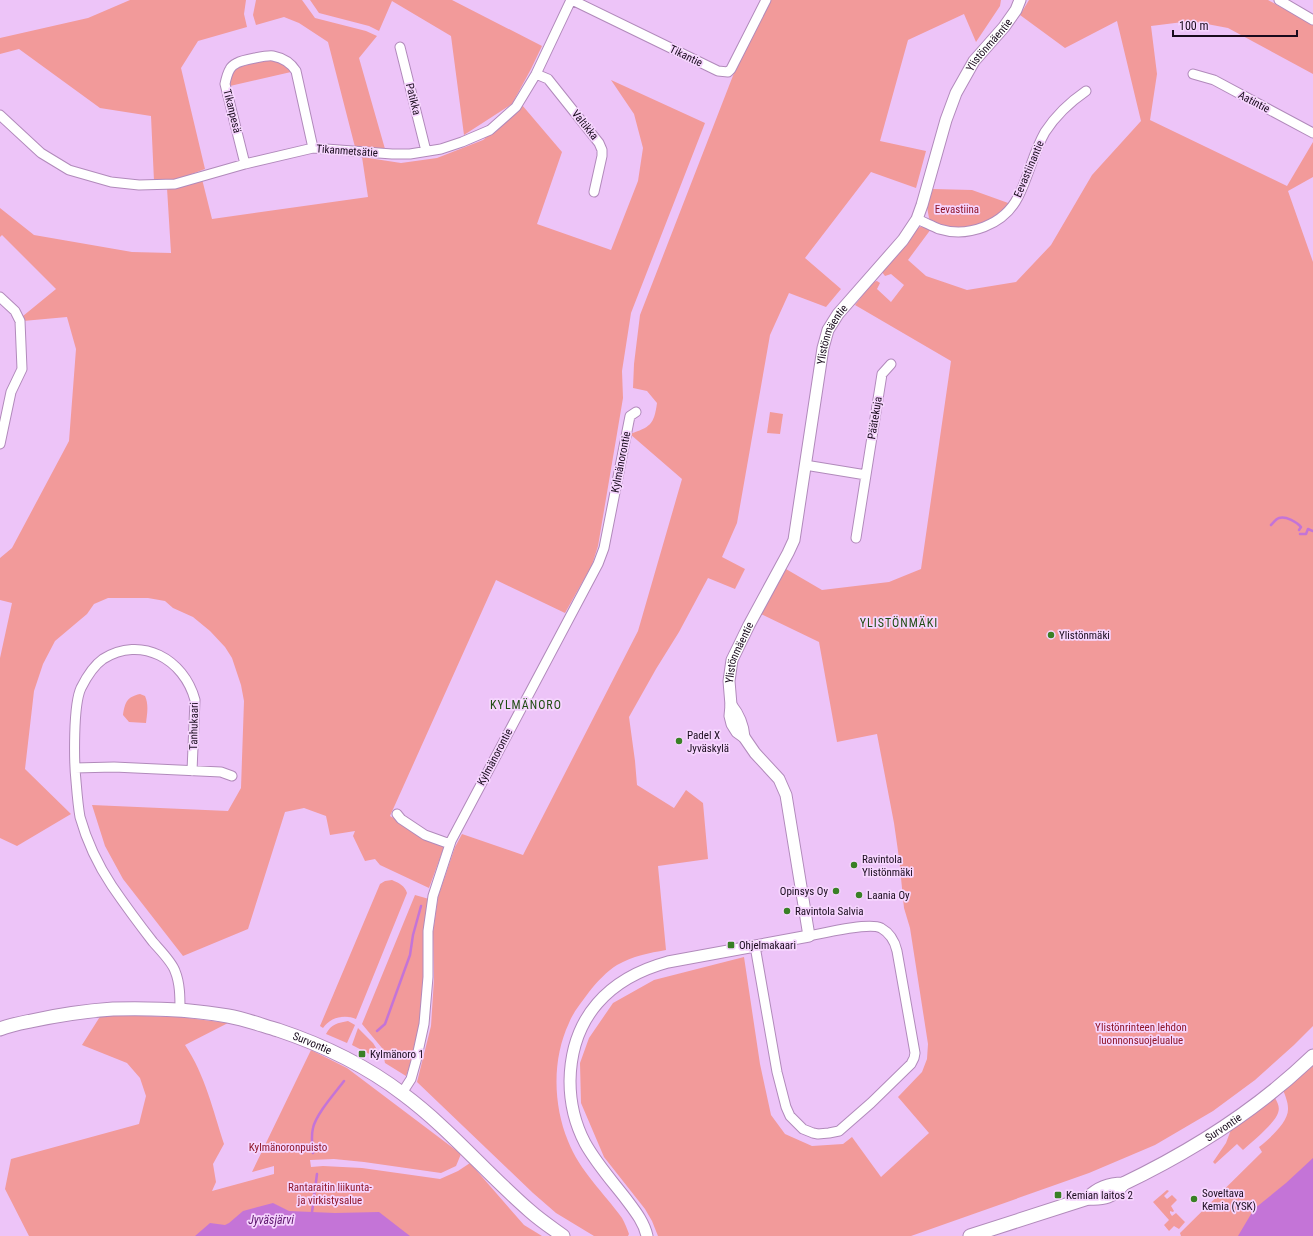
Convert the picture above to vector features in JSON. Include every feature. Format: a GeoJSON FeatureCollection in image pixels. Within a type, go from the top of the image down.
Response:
{"type":"FeatureCollection","features":[{"type":"Feature","properties":{"kind":"main road","name":"Survontie"},"geometry":{"type":"LineString","coordinates":[[0,1029],[74,1012],[138,1008],[180,1010],[223,1015],[251,1021],[307,1040],[346,1058],[371,1072],[402,1093],[473,1156],[530,1212],[563,1236]]}},
{"type":"Feature","properties":{"kind":"main road","name":"Survontie"},"geometry":{"type":"LineString","coordinates":[[970,1236],[1088,1198],[1106,1197],[1116,1193],[1123,1184],[1155,1168],[1209,1137],[1274,1090],[1313,1056]]}},
{"type":"Feature","properties":{"kind":"street","name":"Tikantie"},"geometry":{"type":"LineString","coordinates":[[571,0],[724,73],[731,69],[766,0]]}},
{"type":"Feature","properties":{"kind":"street","name":"Tikanmetsätie"},"geometry":{"type":"LineString","coordinates":[[0,115],[41,153],[69,170],[111,182],[140,185],[175,184],[245,164],[313,148],[392,154],[410,154],[441,149],[490,130],[516,107],[536,74],[571,0]]}},
{"type":"Feature","properties":{"kind":"street","name":"Ylistönmäentie"},"geometry":{"type":"LineString","coordinates":[[809,936],[786,795],[779,780],[755,753],[744,737],[741,721],[731,705],[728,681],[732,660],[748,625],[794,540],[828,330],[838,314],[903,240],[917,219],[946,120],[956,92],[974,61],[1004,27],[1016,10],[1020,0]]}},
{"type":"Feature","properties":{"kind":"street"},"geometry":{"type":"LineString","coordinates":[[1279,0],[1313,20]]}},
{"type":"Feature","properties":{"kind":"street","name":"Patikka"},"geometry":{"type":"LineString","coordinates":[[400,47],[426,151]]}},
{"type":"Feature","properties":{"kind":"street","name":"Tikanpesä"},"geometry":{"type":"LineString","coordinates":[[245,164],[225,84],[226,76],[230,69],[237,63],[258,58],[272,55],[281,58],[291,64],[296,71],[313,148]]}},
{"type":"Feature","properties":{"kind":"street","name":"Valtikka"},"geometry":{"type":"LineString","coordinates":[[536,74],[548,79],[599,143],[602,150],[602,156],[594,192]]}},
{"type":"Feature","properties":{"kind":"street","name":"Aatintie"},"geometry":{"type":"LineString","coordinates":[[1194,74],[1214,80],[1313,133]]}},
{"type":"Feature","properties":{"kind":"street","name":"Eevastiinantie"},"geometry":{"type":"LineString","coordinates":[[917,219],[940,229],[955,232],[971,231],[995,223],[1011,208],[1017,199],[1034,154],[1046,132],[1061,112],[1073,100],[1086,91]]}},
{"type":"Feature","properties":{"kind":"street"},"geometry":{"type":"LineString","coordinates":[[0,297],[15,311],[20,321],[22,368],[11,392],[0,444]]}},
{"type":"Feature","properties":{"kind":"street","name":"Päätekuja"},"geometry":{"type":"LineString","coordinates":[[856,538],[882,374],[891,364]]}},
{"type":"Feature","properties":{"kind":"street","name":"Kylmänorontie"},"geometry":{"type":"LineString","coordinates":[[402,1093],[411,1079],[424,1024],[428,977],[428,931],[433,896],[450,844],[598,564],[604,548],[630,416],[636,412]]}},
{"type":"Feature","properties":{"kind":"street"},"geometry":{"type":"LineString","coordinates":[[805,465],[866,476]]}},
{"type":"Feature","properties":{"kind":"street","name":"Tanhukaari"},"geometry":{"type":"LineString","coordinates":[[180,1010],[180,998],[175,970],[111,885],[91,850],[80,817],[75,743],[77,702],[80,690],[90,673],[102,660],[127,650],[144,651],[159,655],[169,660],[182,672],[193,690],[195,700],[192,772]]}},
{"type":"Feature","properties":{"kind":"street"},"geometry":{"type":"LineString","coordinates":[[76,768],[114,767],[192,772],[221,772],[232,776]]}},
{"type":"Feature","properties":{"kind":"street"},"geometry":{"type":"LineString","coordinates":[[397,814],[401,819],[424,835],[450,844]]}},
{"type":"Feature","properties":{"kind":"street"},"geometry":{"type":"LineString","coordinates":[[647,1236],[642,1222],[584,1142],[572,1107],[570,1091],[572,1058],[578,1036],[590,1012],[598,1002],[622,982],[636,973],[652,966],[668,962],[809,936],[868,926],[881,928],[891,936],[896,943],[915,1053],[914,1058],[911,1064],[871,1103],[839,1131],[829,1133],[813,1133],[803,1129],[790,1116],[786,1107],[777,1072],[755,946]]}},
{"type":"Feature","properties":{"kind":"green space"},"geometry":{"type":"Polygon","coordinates":[[[130,0],[246,0],[244,14],[247,27],[198,41],[181,68],[205,169],[173,181],[154,181],[151,116],[100,108],[19,49],[0,54],[0,38],[88,18],[130,0]]]}},
{"type":"Feature","properties":{"kind":"green space"},"geometry":{"type":"Polygon","coordinates":[[[256,0],[302,0],[315,18],[366,31],[377,36],[359,58],[385,149],[355,147],[328,42],[299,23],[284,17],[256,25],[253,15],[256,0]]]}},
{"type":"Feature","properties":{"kind":"green space"},"geometry":{"type":"Polygon","coordinates":[[[310,0],[452,0],[542,46],[512,104],[464,135],[451,36],[392,1],[379,31],[369,26],[319,13],[310,0]]]}},
{"type":"Feature","properties":{"kind":"green space"},"geometry":{"type":"Polygon","coordinates":[[[771,0],[1001,0],[1000,6],[976,42],[964,14],[908,40],[880,141],[926,151],[916,188],[871,172],[805,258],[841,289],[826,307],[789,293],[770,335],[737,523],[722,557],[745,569],[735,589],[708,578],[679,632],[629,717],[637,785],[674,808],[686,790],[703,803],[708,859],[658,866],[666,950],[635,957],[609,970],[589,992],[578,1007],[563,1037],[557,1066],[556,1082],[559,1112],[563,1127],[573,1152],[585,1172],[622,1218],[629,1234],[628,1236],[594,1236],[556,1213],[533,1193],[417,1082],[431,1026],[434,979],[433,932],[438,897],[455,847],[462,834],[523,855],[638,631],[682,479],[630,434],[647,427],[650,424],[654,416],[657,403],[647,391],[633,388],[634,364],[640,315],[734,73],[771,0]]]}},
{"type":"Feature","properties":{"kind":"green space","name":"Ylistönrinteen lehdon luonnonsuojelualue"},"geometry":{"type":"Polygon","coordinates":[[[1029,0],[1268,0],[1313,25],[1313,74],[1228,28],[1191,21],[1151,26],[1157,74],[1150,120],[1287,186],[1313,142],[1313,177],[1288,191],[1313,262],[1313,1026],[1255,1080],[1213,1111],[1155,1145],[1089,1173],[911,1236],[658,1236],[645,1209],[604,1157],[581,1103],[580,1063],[589,1038],[613,1003],[654,980],[744,957],[760,1064],[771,1115],[785,1134],[812,1146],[843,1144],[852,1137],[881,1177],[929,1133],[898,1097],[922,1072],[927,1059],[928,1044],[910,928],[904,908],[894,823],[877,734],[837,742],[819,642],[761,614],[786,569],[822,590],[889,582],[921,569],[951,361],[855,305],[873,282],[877,281],[880,283],[877,289],[891,302],[904,285],[891,274],[885,276],[882,272],[897,256],[914,231],[920,227],[931,229],[908,260],[926,276],[967,290],[1016,282],[1051,245],[1092,175],[1141,121],[1117,21],[1065,48],[1020,15],[1029,0]]]}},
{"type":"Feature","properties":{"kind":"green space"},"geometry":{"type":"Polygon","coordinates":[[[271,60],[287,67],[291,72],[230,86],[232,74],[237,69],[246,65],[271,60]]]}},
{"type":"Feature","properties":{"kind":"green space"},"geometry":{"type":"Polygon","coordinates":[[[611,80],[705,123],[631,313],[622,371],[623,398],[598,546],[592,565],[565,613],[496,580],[390,816],[444,847],[429,888],[380,865],[375,859],[365,861],[353,836],[355,831],[330,835],[326,816],[304,808],[285,812],[248,929],[183,956],[123,879],[105,846],[92,805],[228,811],[241,788],[244,701],[241,685],[232,658],[225,647],[210,631],[193,617],[173,608],[165,601],[148,598],[108,598],[94,604],[87,614],[55,641],[43,664],[34,691],[25,769],[71,814],[17,846],[0,838],[0,658],[12,603],[0,600],[0,558],[12,548],[69,441],[76,349],[67,317],[23,321],[23,316],[56,289],[2,235],[0,237],[0,208],[34,235],[132,252],[171,253],[167,188],[202,179],[212,219],[368,197],[362,157],[401,163],[437,158],[483,140],[518,111],[522,105],[562,152],[537,224],[611,250],[638,181],[643,148],[634,114],[611,80]]]}},
{"type":"Feature","properties":{"kind":"green space","name":"Eevastiina"},"geometry":{"type":"Polygon","coordinates":[[[933,189],[972,190],[1011,204],[993,220],[970,228],[948,227],[931,221],[929,218],[927,207],[933,189]]]}},
{"type":"Feature","properties":{"kind":"green space"},"geometry":{"type":"Polygon","coordinates":[[[770,412],[783,414],[780,434],[767,433],[770,412]]]}},
{"type":"Feature","properties":{"kind":"green space"},"geometry":{"type":"Polygon","coordinates":[[[140,694],[145,696],[147,703],[146,723],[129,722],[123,715],[126,703],[132,697],[140,694]]]}},
{"type":"Feature","properties":{"kind":"green space"},"geometry":{"type":"Polygon","coordinates":[[[392,880],[405,888],[407,893],[356,1019],[343,1017],[334,1019],[323,1028],[320,1026],[380,884],[385,881],[392,880]]]}},
{"type":"Feature","properties":{"kind":"green space"},"geometry":{"type":"Polygon","coordinates":[[[415,895],[429,899],[420,1024],[412,1060],[406,1076],[385,1063],[382,1048],[362,1024],[415,895]]]}},
{"type":"Feature","properties":{"kind":"green space"},"geometry":{"type":"Polygon","coordinates":[[[101,1015],[180,1017],[228,1023],[185,1045],[198,1068],[224,1144],[213,1164],[216,1182],[212,1191],[274,1174],[274,1166],[252,1172],[311,1050],[347,1068],[461,1154],[456,1166],[441,1173],[334,1159],[310,1160],[311,1167],[323,1166],[362,1168],[440,1179],[458,1171],[470,1163],[524,1225],[542,1236],[29,1236],[5,1189],[11,1159],[139,1124],[146,1096],[140,1078],[127,1063],[82,1045],[101,1015]]]}},
{"type":"Feature","properties":{"kind":"green space"},"geometry":{"type":"Polygon","coordinates":[[[348,1021],[355,1025],[347,1043],[326,1034],[338,1023],[348,1021]]]}},
{"type":"Feature","properties":{"kind":"green space"},"geometry":{"type":"Polygon","coordinates":[[[358,1028],[373,1043],[378,1051],[380,1057],[379,1059],[352,1045],[358,1028]]]}},
{"type":"Feature","properties":{"kind":"green space"},"geometry":{"type":"Polygon","coordinates":[[[1313,1065],[1313,1173],[1252,1236],[1181,1236],[1180,1233],[1262,1152],[1259,1147],[1278,1129],[1285,1119],[1288,1103],[1283,1090],[1313,1065]]]}},
{"type":"Feature","properties":{"kind":"green space"},"geometry":{"type":"Polygon","coordinates":[[[1272,1098],[1275,1098],[1279,1109],[1273,1122],[1243,1150],[1237,1144],[1215,1164],[1213,1162],[1226,1143],[1232,1127],[1272,1098]]]}},
{"type":"Feature","properties":{"kind":"green space"},"geometry":{"type":"Polygon","coordinates":[[[1167,1190],[1169,1191],[1164,1196],[1167,1199],[1172,1195],[1177,1200],[1171,1206],[1174,1211],[1170,1211],[1170,1213],[1172,1216],[1176,1213],[1185,1222],[1179,1229],[1174,1226],[1169,1231],[1164,1225],[1169,1220],[1153,1202],[1167,1190]]]}},
{"type":"Feature","properties":{"kind":"water"},"geometry":{"type":"Polygon","coordinates":[[[1313,1158],[1313,1236],[1238,1236],[1254,1209],[1286,1183],[1313,1158]]]}},
{"type":"Feature","properties":{"kind":"water","name":"Jyväsjärvi"},"geometry":{"type":"Polygon","coordinates":[[[273,1203],[289,1211],[335,1213],[379,1212],[410,1236],[195,1236],[210,1223],[225,1225],[243,1211],[273,1203]]]}},
{"type":"Feature","properties":{"kind":"waterway"},"geometry":{"type":"LineString","coordinates":[[1271,525],[1276,520],[1285,518],[1294,521],[1299,525],[1301,527],[1299,530]]}},
{"type":"Feature","properties":{"kind":"waterway"},"geometry":{"type":"LineString","coordinates":[[1300,534],[1306,534],[1308,529],[1313,531]]}},
{"type":"Feature","properties":{"kind":"waterway"},"geometry":{"type":"LineString","coordinates":[[377,1031],[385,1024],[410,955],[413,935],[421,906]]}},
{"type":"Feature","properties":{"kind":"waterway"},"geometry":{"type":"LineString","coordinates":[[313,1153],[312,1134],[315,1122],[326,1104],[344,1081]]}},
{"type":"Feature","properties":{"kind":"waterway"},"geometry":{"type":"LineString","coordinates":[[312,1212],[317,1174]]}},
{"type":"Feature","properties":{"kind":"place","name":"Ylistönmäki"},"geometry":{"type":"Point","coordinates":[1051,635]}},
{"type":"Feature","properties":{"kind":"place","name":"Padel X Jyväskylä"},"geometry":{"type":"Point","coordinates":[679,741]}},
{"type":"Feature","properties":{"kind":"place","name":"Ravintola Ylistönmäki"},"geometry":{"type":"Point","coordinates":[854,865]}},
{"type":"Feature","properties":{"kind":"place","name":"Opinsys Oy"},"geometry":{"type":"Point","coordinates":[836,891]}},
{"type":"Feature","properties":{"kind":"place","name":"Laania Oy"},"geometry":{"type":"Point","coordinates":[859,895]}},
{"type":"Feature","properties":{"kind":"place","name":"Ravintola Salvia"},"geometry":{"type":"Point","coordinates":[787,911]}},
{"type":"Feature","properties":{"kind":"place","name":"Ohjelmakaari"},"geometry":{"type":"Point","coordinates":[731,945]}},
{"type":"Feature","properties":{"kind":"place","name":"Kylmänoro 1"},"geometry":{"type":"Point","coordinates":[362,1054]}},
{"type":"Feature","properties":{"kind":"place","name":"Kemian laitos 2"},"geometry":{"type":"Point","coordinates":[1058,1195]}},
{"type":"Feature","properties":{"kind":"place","name":"Soveltava Kemia (YSK)"},"geometry":{"type":"Point","coordinates":[1194,1199]}},
{"type":"Feature","properties":{"kind":"district","name":"YLISTÖNMÄKI"},"geometry":{"type":"Point","coordinates":[899,623]}},
{"type":"Feature","properties":{"kind":"district","name":"KYLMÄNORO"},"geometry":{"type":"Point","coordinates":[526,705]}},
{"type":"Feature","properties":{"kind":"park label","name":"Kylmänoronpuisto"},"geometry":{"type":"Point","coordinates":[288,1147]}},
{"type":"Feature","properties":{"kind":"park label","name":"Rantaraitin liikunta- ja virkistysalue"},"geometry":{"type":"Point","coordinates":[330,1193]}}]}
